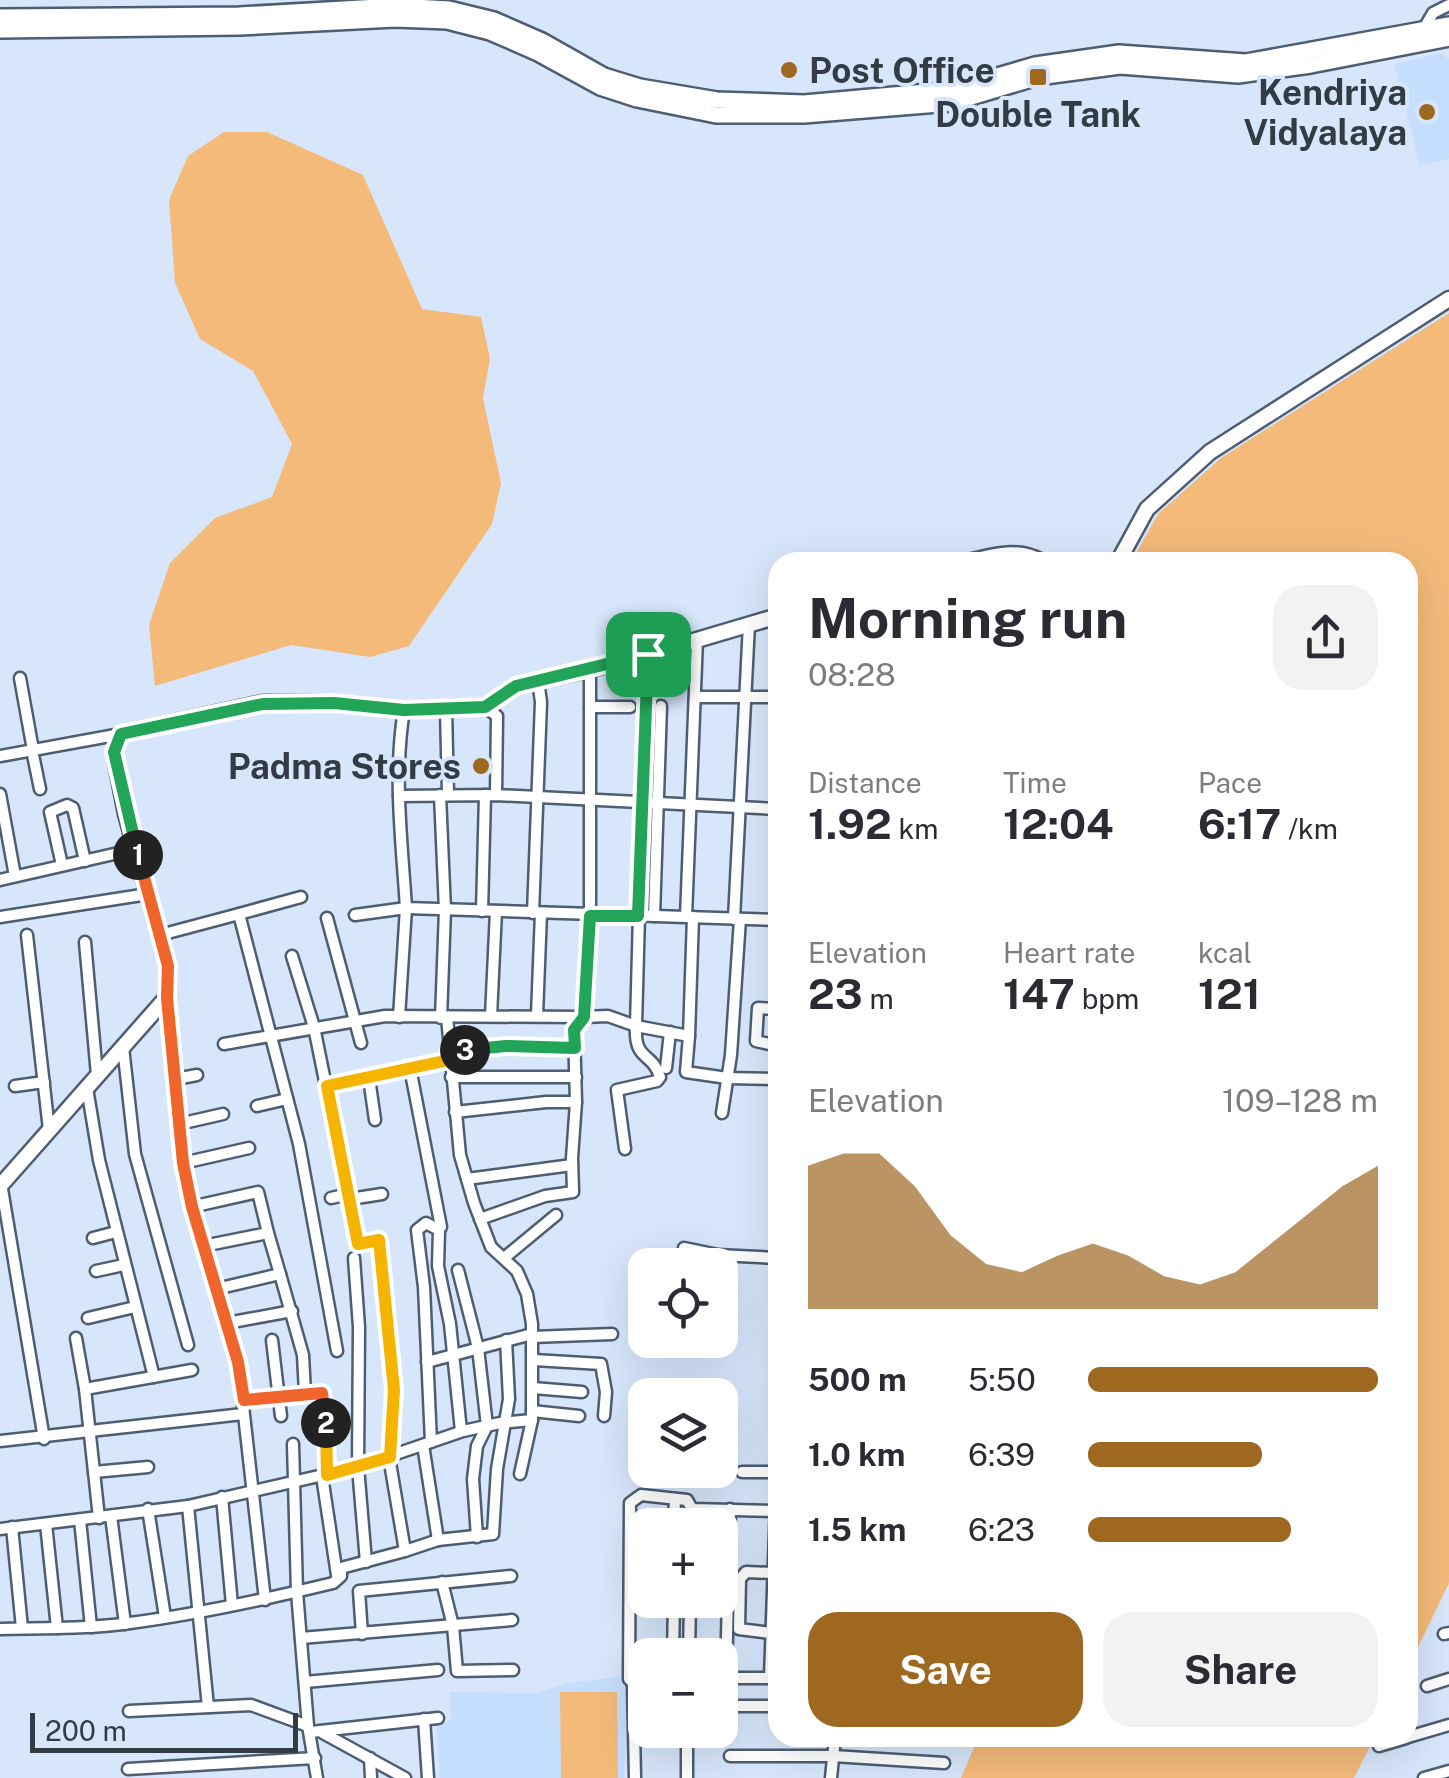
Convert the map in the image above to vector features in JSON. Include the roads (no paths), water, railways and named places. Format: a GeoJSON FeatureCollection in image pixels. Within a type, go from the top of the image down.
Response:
{"type":"FeatureCollection","features":[{"type":"Feature","properties":{"kind":"main road"},"geometry":{"type":"LineString","coordinates":[[0,17],[221,15],[396,6],[449,9],[494,20],[604,76],[640,87],[717,100],[804,103],[949,90],[1036,65],[1119,54],[1246,62],[1449,25]]}},
{"type":"Feature","properties":{"kind":"main road"},"geometry":{"type":"LineString","coordinates":[[0,30],[240,27],[396,19],[448,21],[490,32],[600,87],[637,99],[716,114],[804,116],[951,102],[1038,77],[1120,66],[1238,75],[1449,38]]}},
{"type":"Feature","properties":{"kind":"street"},"geometry":{"type":"LineString","coordinates":[[1423,30],[1433,13],[1449,5]]}},
{"type":"Feature","properties":{"kind":"street"},"geometry":{"type":"LineString","coordinates":[[1124,552],[1148,510],[1210,452],[1449,299]]}},
{"type":"Feature","properties":{"kind":"street"},"geometry":{"type":"LineString","coordinates":[[0,756],[263,704],[334,703],[404,710],[485,707],[516,686],[648,654],[768,619]]}},
{"type":"Feature","properties":{"kind":"street"},"geometry":{"type":"LineString","coordinates":[[722,1113],[737,919],[748,624]]}},
{"type":"Feature","properties":{"kind":"street"},"geometry":{"type":"LineString","coordinates":[[697,639],[686,1072],[768,1079]]}},
{"type":"Feature","properties":{"kind":"street"},"geometry":{"type":"LineString","coordinates":[[626,1149],[618,1090],[660,1077],[656,1066],[641,1054],[636,1043],[648,654]]}},
{"type":"Feature","properties":{"kind":"street"},"geometry":{"type":"LineString","coordinates":[[480,1219],[545,1196],[573,1192],[574,1030],[584,1017],[590,916],[590,668]]}},
{"type":"Feature","properties":{"kind":"street"},"geometry":{"type":"LineString","coordinates":[[20,678],[40,789]]}},
{"type":"Feature","properties":{"kind":"street"},"geometry":{"type":"LineString","coordinates":[[537,1014],[541,702],[538,681]]}},
{"type":"Feature","properties":{"kind":"street"},"geometry":{"type":"LineString","coordinates":[[695,697],[768,697]]}},
{"type":"Feature","properties":{"kind":"street"},"geometry":{"type":"LineString","coordinates":[[590,707],[630,706]]}},
{"type":"Feature","properties":{"kind":"street"},"geometry":{"type":"LineString","coordinates":[[654,916],[661,706]]}},
{"type":"Feature","properties":{"kind":"street"},"geometry":{"type":"LineString","coordinates":[[482,911],[497,716],[485,707]]}},
{"type":"Feature","properties":{"kind":"street"},"geometry":{"type":"LineString","coordinates":[[446,709],[444,1018],[467,1179],[490,1247],[517,1271],[528,1294],[534,1360],[532,1416],[520,1474]]}},
{"type":"Feature","properties":{"kind":"street"},"geometry":{"type":"LineString","coordinates":[[399,1017],[406,908],[399,796],[404,710]]}},
{"type":"Feature","properties":{"kind":"street"},"geometry":{"type":"LineString","coordinates":[[121,734],[114,752],[168,966],[167,998],[183,1163],[192,1207],[238,1362],[265,1600]]}},
{"type":"Feature","properties":{"kind":"street"},"geometry":{"type":"LineString","coordinates":[[0,794],[15,876]]}},
{"type":"Feature","properties":{"kind":"street"},"geometry":{"type":"LineString","coordinates":[[399,796],[490,795],[768,808]]}},
{"type":"Feature","properties":{"kind":"street"},"geometry":{"type":"LineString","coordinates":[[62,866],[50,812],[67,805],[73,808],[85,860]]}},
{"type":"Feature","properties":{"kind":"street"},"geometry":{"type":"LineString","coordinates":[[0,880],[136,849]]}},
{"type":"Feature","properties":{"kind":"street"},"geometry":{"type":"LineString","coordinates":[[0,917],[148,894]]}},
{"type":"Feature","properties":{"kind":"street"},"geometry":{"type":"LineString","coordinates":[[160,935],[300,897]]}},
{"type":"Feature","properties":{"kind":"street"},"geometry":{"type":"LineString","coordinates":[[356,915],[406,908],[768,920]]}},
{"type":"Feature","properties":{"kind":"street"},"geometry":{"type":"LineString","coordinates":[[492,1016],[496,912]]}},
{"type":"Feature","properties":{"kind":"street"},"geometry":{"type":"LineString","coordinates":[[239,914],[299,1144],[337,1350]]}},
{"type":"Feature","properties":{"kind":"street"},"geometry":{"type":"LineString","coordinates":[[327,918],[360,1043]]}},
{"type":"Feature","properties":{"kind":"street"},"geometry":{"type":"LineString","coordinates":[[27,935],[50,1130]]}},
{"type":"Feature","properties":{"kind":"street"},"geometry":{"type":"LineString","coordinates":[[85,942],[97,1075]]}},
{"type":"Feature","properties":{"kind":"street"},"geometry":{"type":"LineString","coordinates":[[292,956],[314,1027],[358,1244],[379,1240],[394,1390],[390,1457],[405,1552]]}},
{"type":"Feature","properties":{"kind":"street"},"geometry":{"type":"LineString","coordinates":[[0,1186],[167,998]]}},
{"type":"Feature","properties":{"kind":"street"},"geometry":{"type":"LineString","coordinates":[[768,1008],[758,1008],[756,1042],[768,1044]]}},
{"type":"Feature","properties":{"kind":"street"},"geometry":{"type":"LineString","coordinates":[[224,1044],[356,1020],[537,1014],[608,1016],[689,1036]]}},
{"type":"Feature","properties":{"kind":"street"},"geometry":{"type":"LineString","coordinates":[[666,1068],[670,1032]]}},
{"type":"Feature","properties":{"kind":"street"},"geometry":{"type":"LineString","coordinates":[[123,1046],[136,1154],[188,1345]]}},
{"type":"Feature","properties":{"kind":"street"},"geometry":{"type":"LineString","coordinates":[[327,1086],[449,1055],[506,1046],[575,1048]]}},
{"type":"Feature","properties":{"kind":"street"},"geometry":{"type":"LineString","coordinates":[[410,1068],[441,1226]]}},
{"type":"Feature","properties":{"kind":"street"},"geometry":{"type":"LineString","coordinates":[[175,1078],[197,1074]]}},
{"type":"Feature","properties":{"kind":"street"},"geometry":{"type":"LineString","coordinates":[[451,1077],[576,1077]]}},
{"type":"Feature","properties":{"kind":"street"},"geometry":{"type":"LineString","coordinates":[[369,1078],[375,1120]]}},
{"type":"Feature","properties":{"kind":"street"},"geometry":{"type":"LineString","coordinates":[[14,1086],[44,1082]]}},
{"type":"Feature","properties":{"kind":"street"},"geometry":{"type":"LineString","coordinates":[[86,1088],[116,1232],[154,1378]]}},
{"type":"Feature","properties":{"kind":"street"},"geometry":{"type":"LineString","coordinates":[[257,1106],[286,1098]]}},
{"type":"Feature","properties":{"kind":"street"},"geometry":{"type":"LineString","coordinates":[[456,1112],[576,1102]]}},
{"type":"Feature","properties":{"kind":"street"},"geometry":{"type":"LineString","coordinates":[[179,1124],[223,1114]]}},
{"type":"Feature","properties":{"kind":"street"},"geometry":{"type":"LineString","coordinates":[[183,1163],[249,1148]]}},
{"type":"Feature","properties":{"kind":"street"},"geometry":{"type":"LineString","coordinates":[[467,1179],[572,1165]]}},
{"type":"Feature","properties":{"kind":"street"},"geometry":{"type":"LineString","coordinates":[[0,1177],[44,1438]]}},
{"type":"Feature","properties":{"kind":"street"},"geometry":{"type":"LineString","coordinates":[[192,1207],[258,1192],[292,1310],[305,1393]]}},
{"type":"Feature","properties":{"kind":"street"},"geometry":{"type":"LineString","coordinates":[[331,1198],[382,1194]]}},
{"type":"Feature","properties":{"kind":"street"},"geometry":{"type":"LineString","coordinates":[[504,1258],[556,1215]]}},
{"type":"Feature","properties":{"kind":"street"},"geometry":{"type":"LineString","coordinates":[[438,1540],[427,1444],[427,1362],[417,1230],[426,1223],[439,1230],[438,1266],[462,1432]]}},
{"type":"Feature","properties":{"kind":"street"},"geometry":{"type":"LineString","coordinates":[[92,1238],[116,1232]]}},
{"type":"Feature","properties":{"kind":"street"},"geometry":{"type":"LineString","coordinates":[[204,1246],[268,1233]]}},
{"type":"Feature","properties":{"kind":"street"},"geometry":{"type":"LineString","coordinates":[[738,1256],[768,1258]]}},
{"type":"Feature","properties":{"kind":"street"},"geometry":{"type":"LineString","coordinates":[[354,1258],[359,1326],[358,1467],[366,1562]]}},
{"type":"Feature","properties":{"kind":"street"},"geometry":{"type":"LineString","coordinates":[[96,1271],[124,1265]]}},
{"type":"Feature","properties":{"kind":"street"},"geometry":{"type":"LineString","coordinates":[[458,1270],[478,1348],[486,1426],[478,1446],[473,1480],[477,1537]]}},
{"type":"Feature","properties":{"kind":"street"},"geometry":{"type":"LineString","coordinates":[[216,1289],[280,1274]]}},
{"type":"Feature","properties":{"kind":"street"},"geometry":{"type":"LineString","coordinates":[[88,1318],[135,1307]]}},
{"type":"Feature","properties":{"kind":"street"},"geometry":{"type":"LineString","coordinates":[[227,1323],[292,1310]]}},
{"type":"Feature","properties":{"kind":"street"},"geometry":{"type":"LineString","coordinates":[[427,1362],[532,1336],[612,1334]]}},
{"type":"Feature","properties":{"kind":"street"},"geometry":{"type":"LineString","coordinates":[[76,1338],[94,1472],[125,1624]]}},
{"type":"Feature","properties":{"kind":"street"},"geometry":{"type":"LineString","coordinates":[[272,1340],[281,1416]]}},
{"type":"Feature","properties":{"kind":"street"},"geometry":{"type":"LineString","coordinates":[[338,1581],[341,1568],[438,1540],[493,1534],[498,1469],[507,1422],[506,1340]]}},
{"type":"Feature","properties":{"kind":"street"},"geometry":{"type":"LineString","coordinates":[[534,1360],[601,1364],[606,1392],[604,1416]]}},
{"type":"Feature","properties":{"kind":"street"},"geometry":{"type":"LineString","coordinates":[[85,1389],[192,1370]]}},
{"type":"Feature","properties":{"kind":"street"},"geometry":{"type":"LineString","coordinates":[[532,1388],[582,1392]]}},
{"type":"Feature","properties":{"kind":"street"},"geometry":{"type":"LineString","coordinates":[[244,1400],[322,1393],[324,1476],[338,1581]]}},
{"type":"Feature","properties":{"kind":"street"},"geometry":{"type":"LineString","coordinates":[[0,1441],[243,1414]]}},
{"type":"Feature","properties":{"kind":"street"},"geometry":{"type":"LineString","coordinates":[[22,1628],[6,1528],[188,1506],[358,1467],[486,1426],[532,1416],[579,1416]]}},
{"type":"Feature","properties":{"kind":"street"},"geometry":{"type":"LineString","coordinates":[[292,1444],[297,1592],[316,1778]]}},
{"type":"Feature","properties":{"kind":"street"},"geometry":{"type":"LineString","coordinates":[[94,1472],[148,1466]]}},
{"type":"Feature","properties":{"kind":"street"},"geometry":{"type":"LineString","coordinates":[[742,1472],[768,1472]]}},
{"type":"Feature","properties":{"kind":"street"},"geometry":{"type":"LineString","coordinates":[[635,1778],[633,1683],[629,1679],[630,1503],[641,1495],[687,1500],[691,1508]]}},
{"type":"Feature","properties":{"kind":"street"},"geometry":{"type":"LineString","coordinates":[[222,1497],[232,1606]]}},
{"type":"Feature","properties":{"kind":"street"},"geometry":{"type":"LineString","coordinates":[[674,1499],[674,1508]]}},
{"type":"Feature","properties":{"kind":"street"},"geometry":{"type":"LineString","coordinates":[[188,1506],[208,1707]]}},
{"type":"Feature","properties":{"kind":"street"},"geometry":{"type":"LineString","coordinates":[[148,1509],[165,1617]]}},
{"type":"Feature","properties":{"kind":"street"},"geometry":{"type":"LineString","coordinates":[[738,1509],[768,1511]]}},
{"type":"Feature","properties":{"kind":"street"},"geometry":{"type":"LineString","coordinates":[[80,1520],[91,1627]]}},
{"type":"Feature","properties":{"kind":"street"},"geometry":{"type":"LineString","coordinates":[[46,1524],[57,1628]]}},
{"type":"Feature","properties":{"kind":"street"},"geometry":{"type":"LineString","coordinates":[[768,1573],[746,1572],[740,1579],[739,1630],[768,1634]]}},
{"type":"Feature","properties":{"kind":"street"},"geometry":{"type":"LineString","coordinates":[[362,1634],[359,1591],[511,1576]]}},
{"type":"Feature","properties":{"kind":"street"},"geometry":{"type":"LineString","coordinates":[[0,1629],[125,1624],[265,1600],[338,1581]]}},
{"type":"Feature","properties":{"kind":"street"},"geometry":{"type":"LineString","coordinates":[[442,1582],[453,1626],[457,1672],[513,1670]]}},
{"type":"Feature","properties":{"kind":"street"},"geometry":{"type":"LineString","coordinates":[[301,1638],[512,1620]]}},
{"type":"Feature","properties":{"kind":"street"},"geometry":{"type":"LineString","coordinates":[[305,1682],[438,1670]]}},
{"type":"Feature","properties":{"kind":"street"},"geometry":{"type":"LineString","coordinates":[[738,1678],[768,1678]]}},
{"type":"Feature","properties":{"kind":"street"},"geometry":{"type":"LineString","coordinates":[[1427,1686],[1449,1680]]}},
{"type":"Feature","properties":{"kind":"street"},"geometry":{"type":"LineString","coordinates":[[129,1711],[251,1706],[313,1730],[405,1778]]}},
{"type":"Feature","properties":{"kind":"street"},"geometry":{"type":"LineString","coordinates":[[738,1706],[768,1706]]}},
{"type":"Feature","properties":{"kind":"street"},"geometry":{"type":"LineString","coordinates":[[313,1730],[438,1718]]}},
{"type":"Feature","properties":{"kind":"street"},"geometry":{"type":"LineString","coordinates":[[424,1720],[428,1778]]}},
{"type":"Feature","properties":{"kind":"street"},"geometry":{"type":"LineString","coordinates":[[1418,1734],[1449,1724]]}},
{"type":"Feature","properties":{"kind":"street"},"geometry":{"type":"LineString","coordinates":[[832,1778],[834,1747]]}},
{"type":"Feature","properties":{"kind":"street"},"geometry":{"type":"LineString","coordinates":[[687,1748],[687,1778]]}},
{"type":"Feature","properties":{"kind":"street"},"geometry":{"type":"LineString","coordinates":[[730,1756],[833,1756],[944,1763]]}},
{"type":"Feature","properties":{"kind":"street"},"geometry":{"type":"LineString","coordinates":[[128,1768],[314,1758]]}},
{"type":"Feature","properties":{"kind":"street"},"geometry":{"type":"LineString","coordinates":[[370,1758],[371,1778]]}},
{"type":"Feature","properties":{"kind":"street"},"geometry":{"type":"LineString","coordinates":[[1424,1778],[1449,1771]]}},
{"type":"Feature","properties":{"kind":"place","name":"Post Office"},"geometry":{"type":"Point","coordinates":[789,70]}},
{"type":"Feature","properties":{"kind":"place","name":"Double Tank"},"geometry":{"type":"Point","coordinates":[1038,77]}},
{"type":"Feature","properties":{"kind":"place","name":"Kendriya Vidyalaya"},"geometry":{"type":"Point","coordinates":[1427,112]}},
{"type":"Feature","properties":{"kind":"place","name":"Padma Stores"},"geometry":{"type":"Point","coordinates":[481,766]}}]}
